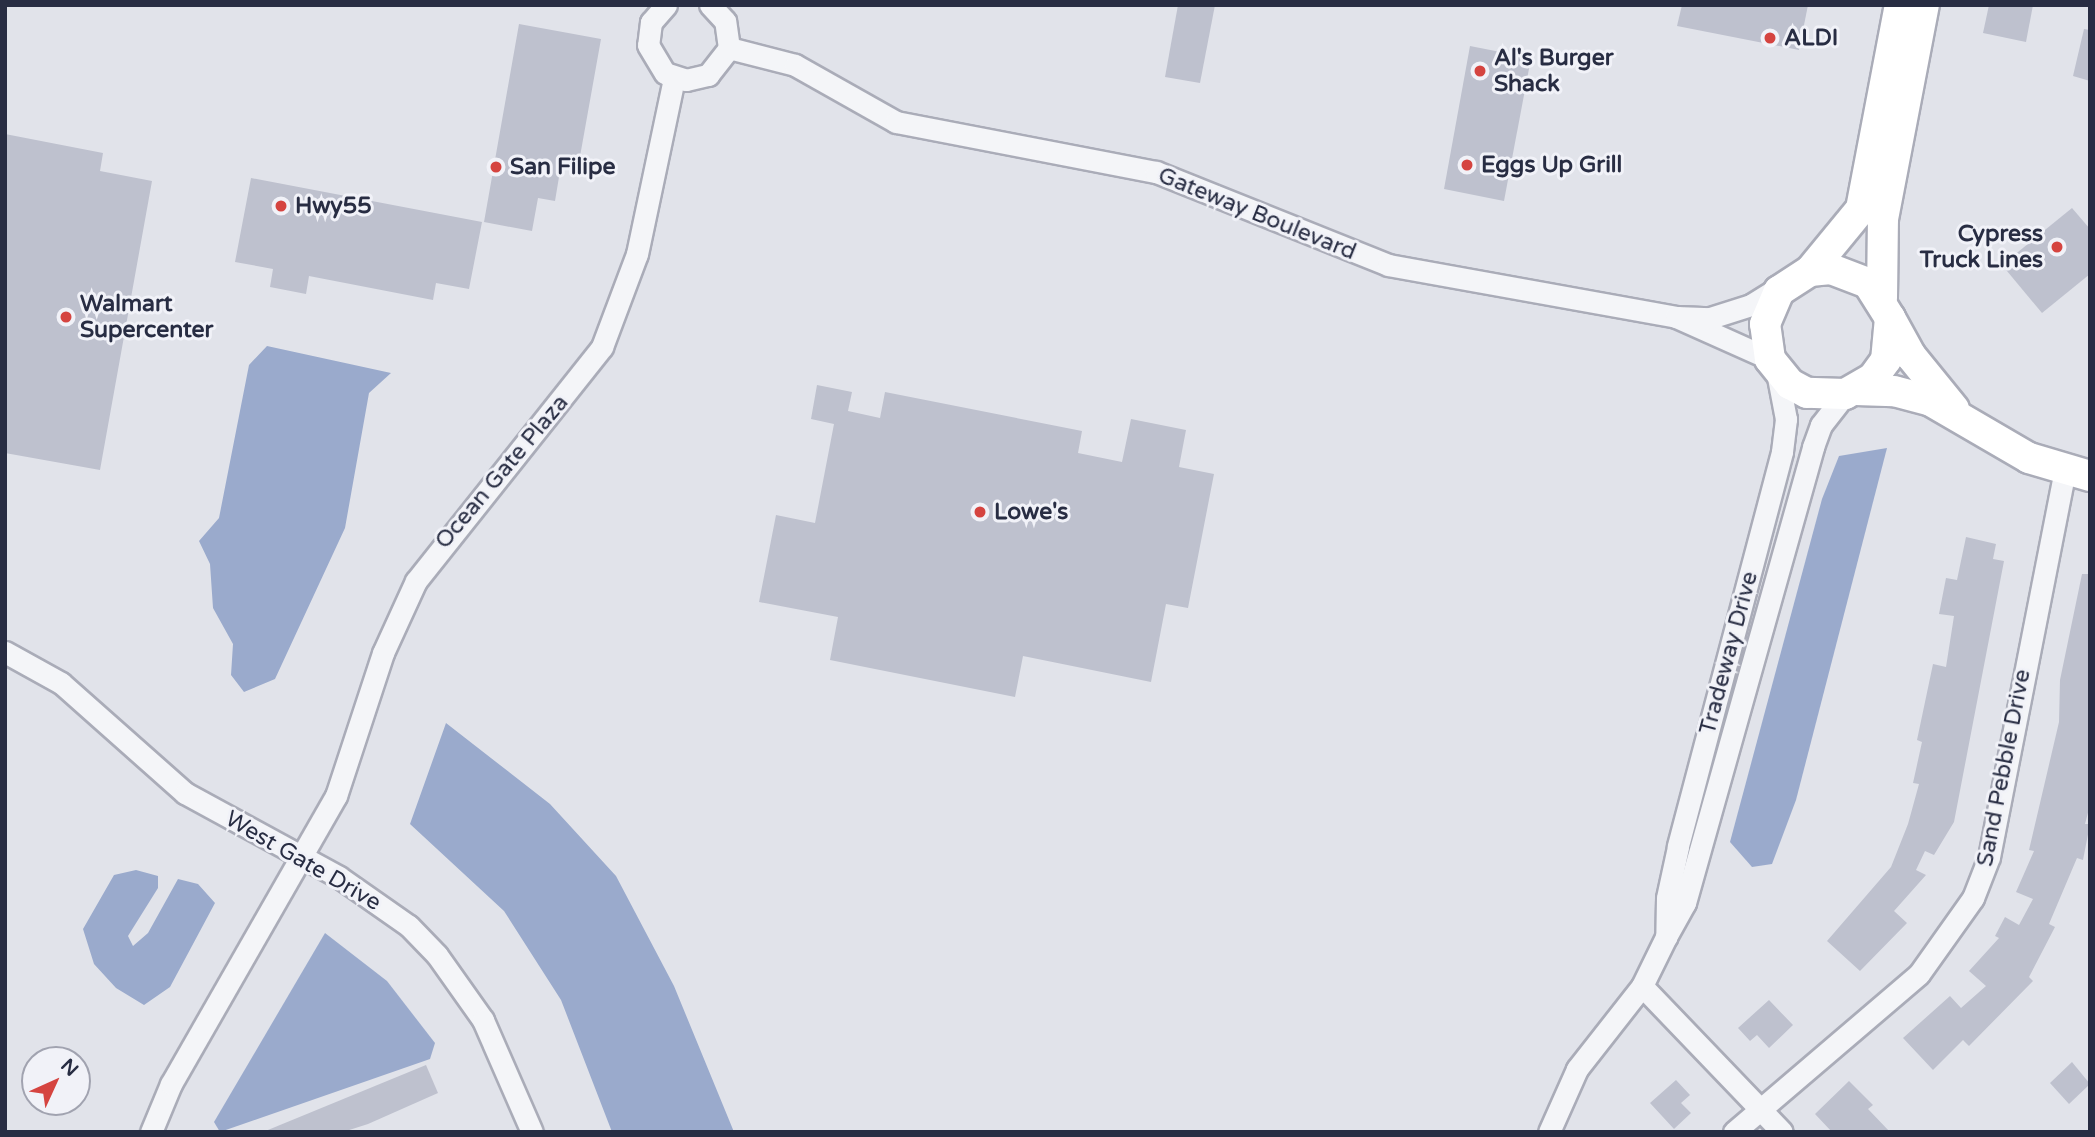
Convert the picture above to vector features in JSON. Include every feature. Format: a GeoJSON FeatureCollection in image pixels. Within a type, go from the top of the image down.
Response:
{"type":"FeatureCollection","features":[{"type":"Feature","properties":{"kind":"street"},"geometry":{"type":"LineString","coordinates":[[666,5],[651,22],[648,45],[657,65],[674,78],[709,75],[729,48],[725,21],[710,5]]}},
{"type":"Feature","properties":{"kind":"street"},"geometry":{"type":"LineString","coordinates":[[1773,365],[1765,342],[1767,315],[1801,275],[1846,234],[1861,209],[1900,5]]}},
{"type":"Feature","properties":{"kind":"street"},"geometry":{"type":"LineString","coordinates":[[1850,392],[1886,360],[1883,219],[1924,5]]}},
{"type":"Feature","properties":{"kind":"street","name":"Gateway Boulevard"},"geometry":{"type":"LineString","coordinates":[[729,48],[795,65],[896,122],[1156,172],[1388,265],[1676,317]]}},
{"type":"Feature","properties":{"kind":"street","name":"Ocean Gate Plaza"},"geometry":{"type":"LineString","coordinates":[[151,1132],[171,1084],[304,858],[350,763],[383,653],[416,581],[579,380],[607,337],[637,254],[674,78]]}},
{"type":"Feature","properties":{"kind":"street"},"geometry":{"type":"LineString","coordinates":[[1676,317],[1710,318],[1751,305],[1801,275],[1851,273],[1886,308],[1938,394],[1967,421]]}},
{"type":"Feature","properties":{"kind":"street"},"geometry":{"type":"LineString","coordinates":[[1676,317],[1773,365],[1807,393],[1894,391],[1931,401],[2029,458],[2077,473]]}},
{"type":"Feature","properties":{"kind":"street","name":"Tradeway Drive"},"geometry":{"type":"LineString","coordinates":[[1667,937],[1667,898],[1678,847],[1782,452],[1786,419],[1773,365]]}},
{"type":"Feature","properties":{"kind":"street","name":"Tradeway Drive"},"geometry":{"type":"LineString","coordinates":[[1549,1132],[1577,1069],[1642,986],[1685,903],[1813,447],[1821,425],[1850,392]]}},
{"type":"Feature","properties":{"kind":"street","name":"Sand Pebble Drive"},"geometry":{"type":"LineString","coordinates":[[1734,1132],[1759,1107],[1919,974],[1973,898],[1989,857],[2077,473]]}},
{"type":"Feature","properties":{"kind":"street","name":"West Gate Drive"},"geometry":{"type":"LineString","coordinates":[[5,652],[61,682],[185,793],[377,901],[437,955],[483,1020],[532,1132]]}},
{"type":"Feature","properties":{"kind":"street"},"geometry":{"type":"LineString","coordinates":[[1642,986],[1782,1132]]}},
{"type":"Feature","properties":{"kind":"water"},"geometry":{"type":"Polygon","coordinates":[[[267,346],[391,373],[369,393],[345,528],[275,679],[244,692],[231,675],[233,644],[213,608],[210,564],[199,541],[219,518],[249,365],[267,346]]]}},
{"type":"Feature","properties":{"kind":"water"},"geometry":{"type":"Polygon","coordinates":[[[1887,448],[1796,800],[1772,864],[1752,867],[1730,842],[1822,499],[1839,456],[1887,448]]]}},
{"type":"Feature","properties":{"kind":"water"},"geometry":{"type":"Polygon","coordinates":[[[446,723],[550,804],[616,876],[674,986],[734,1132],[612,1132],[561,1000],[504,911],[410,824],[446,723]]]}},
{"type":"Feature","properties":{"kind":"water"},"geometry":{"type":"Polygon","coordinates":[[[136,870],[158,876],[158,888],[128,936],[133,946],[148,933],[178,879],[198,884],[215,903],[170,987],[144,1005],[116,988],[94,964],[83,929],[114,875],[136,870]]]}},
{"type":"Feature","properties":{"kind":"water"},"geometry":{"type":"Polygon","coordinates":[[[325,933],[387,981],[435,1043],[430,1059],[220,1132],[214,1122],[325,933]]]}},
{"type":"Feature","properties":{"kind":"building"},"geometry":{"type":"Polygon","coordinates":[[[1178,5],[1215,5],[1200,83],[1165,77],[1178,5]]]}},
{"type":"Feature","properties":{"kind":"building","name":"ALDI"},"geometry":{"type":"Polygon","coordinates":[[[1682,5],[1808,5],[1799,50],[1677,26],[1682,5]]]}},
{"type":"Feature","properties":{"kind":"building"},"geometry":{"type":"Polygon","coordinates":[[[1989,5],[2033,5],[2026,42],[1983,33],[1989,5]]]}},
{"type":"Feature","properties":{"kind":"building"},"geometry":{"type":"Polygon","coordinates":[[[519,24],[601,39],[579,162],[562,159],[555,201],[538,198],[532,231],[484,222],[519,24]]]}},
{"type":"Feature","properties":{"kind":"building"},"geometry":{"type":"Polygon","coordinates":[[[2084,29],[2090,30],[2090,81],[2073,76],[2084,29]]]}},
{"type":"Feature","properties":{"kind":"building"},"geometry":{"type":"Polygon","coordinates":[[[1470,46],[1531,58],[1504,201],[1444,189],[1470,46]]]}},
{"type":"Feature","properties":{"kind":"building","name":"Walmart Supercenter"},"geometry":{"type":"Polygon","coordinates":[[[5,134],[103,153],[100,171],[152,181],[100,470],[5,453],[5,134]]]}},
{"type":"Feature","properties":{"kind":"building"},"geometry":{"type":"Polygon","coordinates":[[[251,178],[482,222],[469,289],[436,283],[433,300],[309,276],[306,294],[270,287],[273,269],[235,262],[251,178]]]}},
{"type":"Feature","properties":{"kind":"building","name":"Cypress Truck Lines"},"geometry":{"type":"Polygon","coordinates":[[[2072,208],[2090,229],[2090,274],[2042,313],[2002,265],[2072,208]]]}},
{"type":"Feature","properties":{"kind":"building"},"geometry":{"type":"Polygon","coordinates":[[[817,385],[852,392],[848,411],[880,418],[885,392],[1082,431],[1078,453],[1122,462],[1131,419],[1186,430],[1179,467],[1214,474],[1188,608],[1166,604],[1151,682],[1023,656],[1015,697],[830,660],[838,617],[759,602],[776,515],[815,523],[834,424],[811,419],[817,385]]]}},
{"type":"Feature","properties":{"kind":"building"},"geometry":{"type":"Polygon","coordinates":[[[1966,537],[1996,544],[1993,559],[2004,561],[1954,822],[1934,855],[1925,851],[1916,870],[1926,875],[1894,911],[1907,923],[1860,971],[1827,941],[1891,867],[1908,824],[1919,784],[1913,783],[1922,742],[1917,740],[1933,664],[1946,667],[1954,616],[1939,614],[1946,578],[1957,580],[1966,537]]]}},
{"type":"Feature","properties":{"kind":"building"},"geometry":{"type":"Polygon","coordinates":[[[2082,574],[2090,574],[2090,805],[2085,824],[2090,824],[2083,860],[2077,858],[2049,924],[2055,927],[2029,977],[2033,981],[1969,1046],[1963,1040],[1933,1070],[1903,1038],[1950,996],[1961,1008],[1986,986],[1969,971],[1999,938],[1995,936],[2005,917],[2019,925],[2033,899],[2016,892],[2034,851],[2029,850],[2059,722],[2060,680],[2082,574]]]}},
{"type":"Feature","properties":{"kind":"building"},"geometry":{"type":"Polygon","coordinates":[[[1769,1000],[1793,1025],[1769,1048],[1757,1035],[1750,1041],[1738,1028],[1769,1000]]]}},
{"type":"Feature","properties":{"kind":"building"},"geometry":{"type":"Polygon","coordinates":[[[2072,1062],[2090,1084],[2069,1104],[2050,1083],[2072,1062]]]}},
{"type":"Feature","properties":{"kind":"building"},"geometry":{"type":"Polygon","coordinates":[[[426,1065],[438,1093],[368,1124],[343,1132],[263,1132],[426,1065]]]}},
{"type":"Feature","properties":{"kind":"building"},"geometry":{"type":"Polygon","coordinates":[[[1676,1080],[1690,1095],[1681,1103],[1691,1113],[1674,1129],[1650,1103],[1676,1080]]]}},
{"type":"Feature","properties":{"kind":"building"},"geometry":{"type":"Polygon","coordinates":[[[1849,1081],[1873,1105],[1868,1109],[1890,1132],[1832,1132],[1815,1114],[1849,1081]]]}},
{"type":"Feature","properties":{"kind":"place","name":"ALDI"},"geometry":{"type":"Point","coordinates":[1770,38]}},
{"type":"Feature","properties":{"kind":"place","name":"Al's Burger Shack"},"geometry":{"type":"Point","coordinates":[1480,71]}},
{"type":"Feature","properties":{"kind":"place","name":"Eggs Up Grill"},"geometry":{"type":"Point","coordinates":[1467,165]}},
{"type":"Feature","properties":{"kind":"place","name":"San Filipe"},"geometry":{"type":"Point","coordinates":[496,167]}},
{"type":"Feature","properties":{"kind":"place","name":"Hwy55"},"geometry":{"type":"Point","coordinates":[281,206]}},
{"type":"Feature","properties":{"kind":"place","name":"Cypress Truck Lines"},"geometry":{"type":"Point","coordinates":[2057,247]}},
{"type":"Feature","properties":{"kind":"place","name":"Walmart Supercenter"},"geometry":{"type":"Point","coordinates":[66,317]}},
{"type":"Feature","properties":{"kind":"place","name":"Lowe's"},"geometry":{"type":"Point","coordinates":[980,512]}}]}
